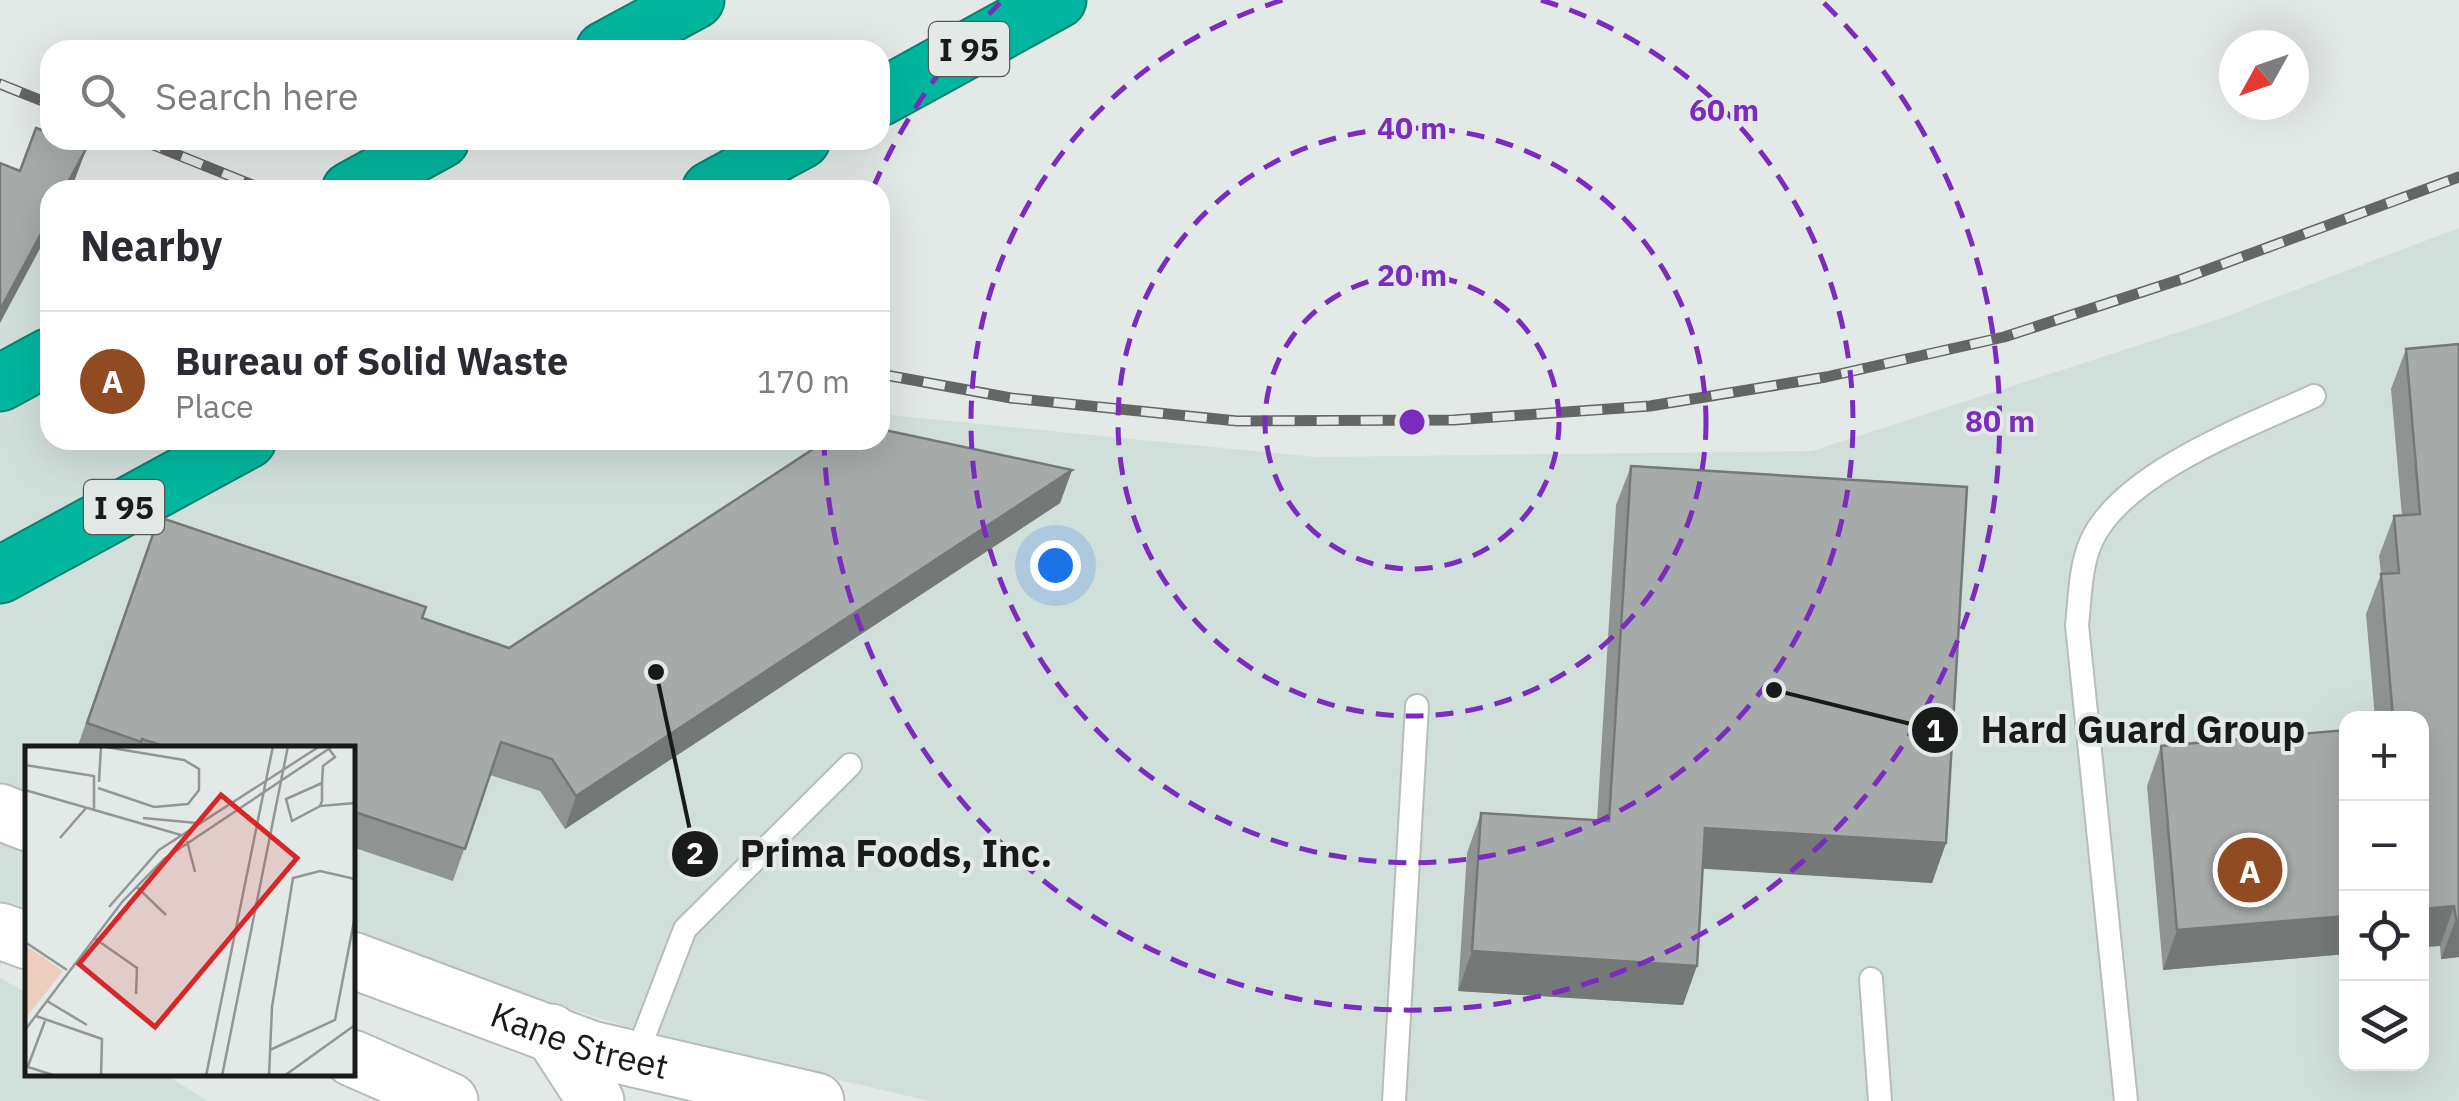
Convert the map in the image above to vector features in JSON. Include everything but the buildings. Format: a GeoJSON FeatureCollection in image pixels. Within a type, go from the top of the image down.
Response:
{"type":"FeatureCollection","features":[{"type":"Feature","properties":{"kind":"highway"},"geometry":{"type":"LineString","coordinates":[[622,40],[696,0]]}},
{"type":"Feature","properties":{"kind":"highway","name":"I 95"},"geometry":{"type":"LineString","coordinates":[[890,92],[1058,0]]}},
{"type":"Feature","properties":{"kind":"highway"},"geometry":{"type":"LineString","coordinates":[[368,180],[422,150]]}},
{"type":"Feature","properties":{"kind":"highway"},"geometry":{"type":"LineString","coordinates":[[728,180],[784,150]]}},
{"type":"Feature","properties":{"kind":"highway"},"geometry":{"type":"LineString","coordinates":[[0,383],[40,361]]}},
{"type":"Feature","properties":{"kind":"highway","name":"I 95"},"geometry":{"type":"LineString","coordinates":[[0,574],[229,450]]}},
{"type":"Feature","properties":{"kind":"main road"},"geometry":{"type":"LineString","coordinates":[[0,812],[25,823]]}},
{"type":"Feature","properties":{"kind":"main road"},"geometry":{"type":"LineString","coordinates":[[0,931],[25,940]]}},
{"type":"Feature","properties":{"kind":"main road","name":"Kane Street"},"geometry":{"type":"LineString","coordinates":[[355,961],[709,1090],[816,1101]]}},
{"type":"Feature","properties":{"kind":"main road"},"geometry":{"type":"LineString","coordinates":[[551,1032],[596,1101]]}},
{"type":"Feature","properties":{"kind":"main road"},"geometry":{"type":"LineString","coordinates":[[355,1061],[450,1101]]}},
{"type":"Feature","properties":{"kind":"main road"},"geometry":{"type":"LineString","coordinates":[[355,1062],[405,1101]]}},
{"type":"Feature","properties":{"kind":"lane"},"geometry":{"type":"LineString","coordinates":[[2126,1101],[2077,626],[2086,558],[2092,540],[2119,505],[2167,465],[2314,396]]}},
{"type":"Feature","properties":{"kind":"lane"},"geometry":{"type":"LineString","coordinates":[[1394,1101],[1417,706]]}},
{"type":"Feature","properties":{"kind":"lane"},"geometry":{"type":"LineString","coordinates":[[635,1060],[685,930],[850,765]]}},
{"type":"Feature","properties":{"kind":"lane"},"geometry":{"type":"LineString","coordinates":[[1871,979],[1880,1101]]}},
{"type":"Feature","properties":{"kind":"shaded area"},"geometry":{"type":"Polygon","coordinates":[[[0,176],[40,194],[40,450],[890,450],[890,415],[1315,457],[1812,451],[2219,319],[2459,228],[2459,1101],[930,1101],[691,1046],[488,984],[355,931],[355,746],[25,746],[25,908],[0,968],[0,176]]]}},
{"type":"Feature","properties":{"kind":"shaded area"},"geometry":{"type":"Polygon","coordinates":[[[0,978],[25,992],[25,1076],[168,1076],[207,1101],[0,1101],[0,978]]]}},
{"type":"Feature","properties":{"kind":"railway"},"geometry":{"type":"LineString","coordinates":[[0,84],[40,100]]}},
{"type":"Feature","properties":{"kind":"railway"},"geometry":{"type":"LineString","coordinates":[[166,150],[240,180]]}},
{"type":"Feature","properties":{"kind":"railway"},"geometry":{"type":"LineString","coordinates":[[890,376],[1011,398],[1237,421],[1454,420],[1650,406],[1826,377],[2004,337],[2182,279],[2459,177]]}},
{"type":"Feature","properties":{"kind":"place","name":"Prima Foods, Inc."},"geometry":{"type":"Point","coordinates":[656,672]}},
{"type":"Feature","properties":{"kind":"place","name":"Hard Guard Group"},"geometry":{"type":"Point","coordinates":[1774,690]}},
{"type":"Feature","properties":{"kind":"place","name":"Bureau of Solid Waste"},"geometry":{"type":"Point","coordinates":[2250,870]}}]}
